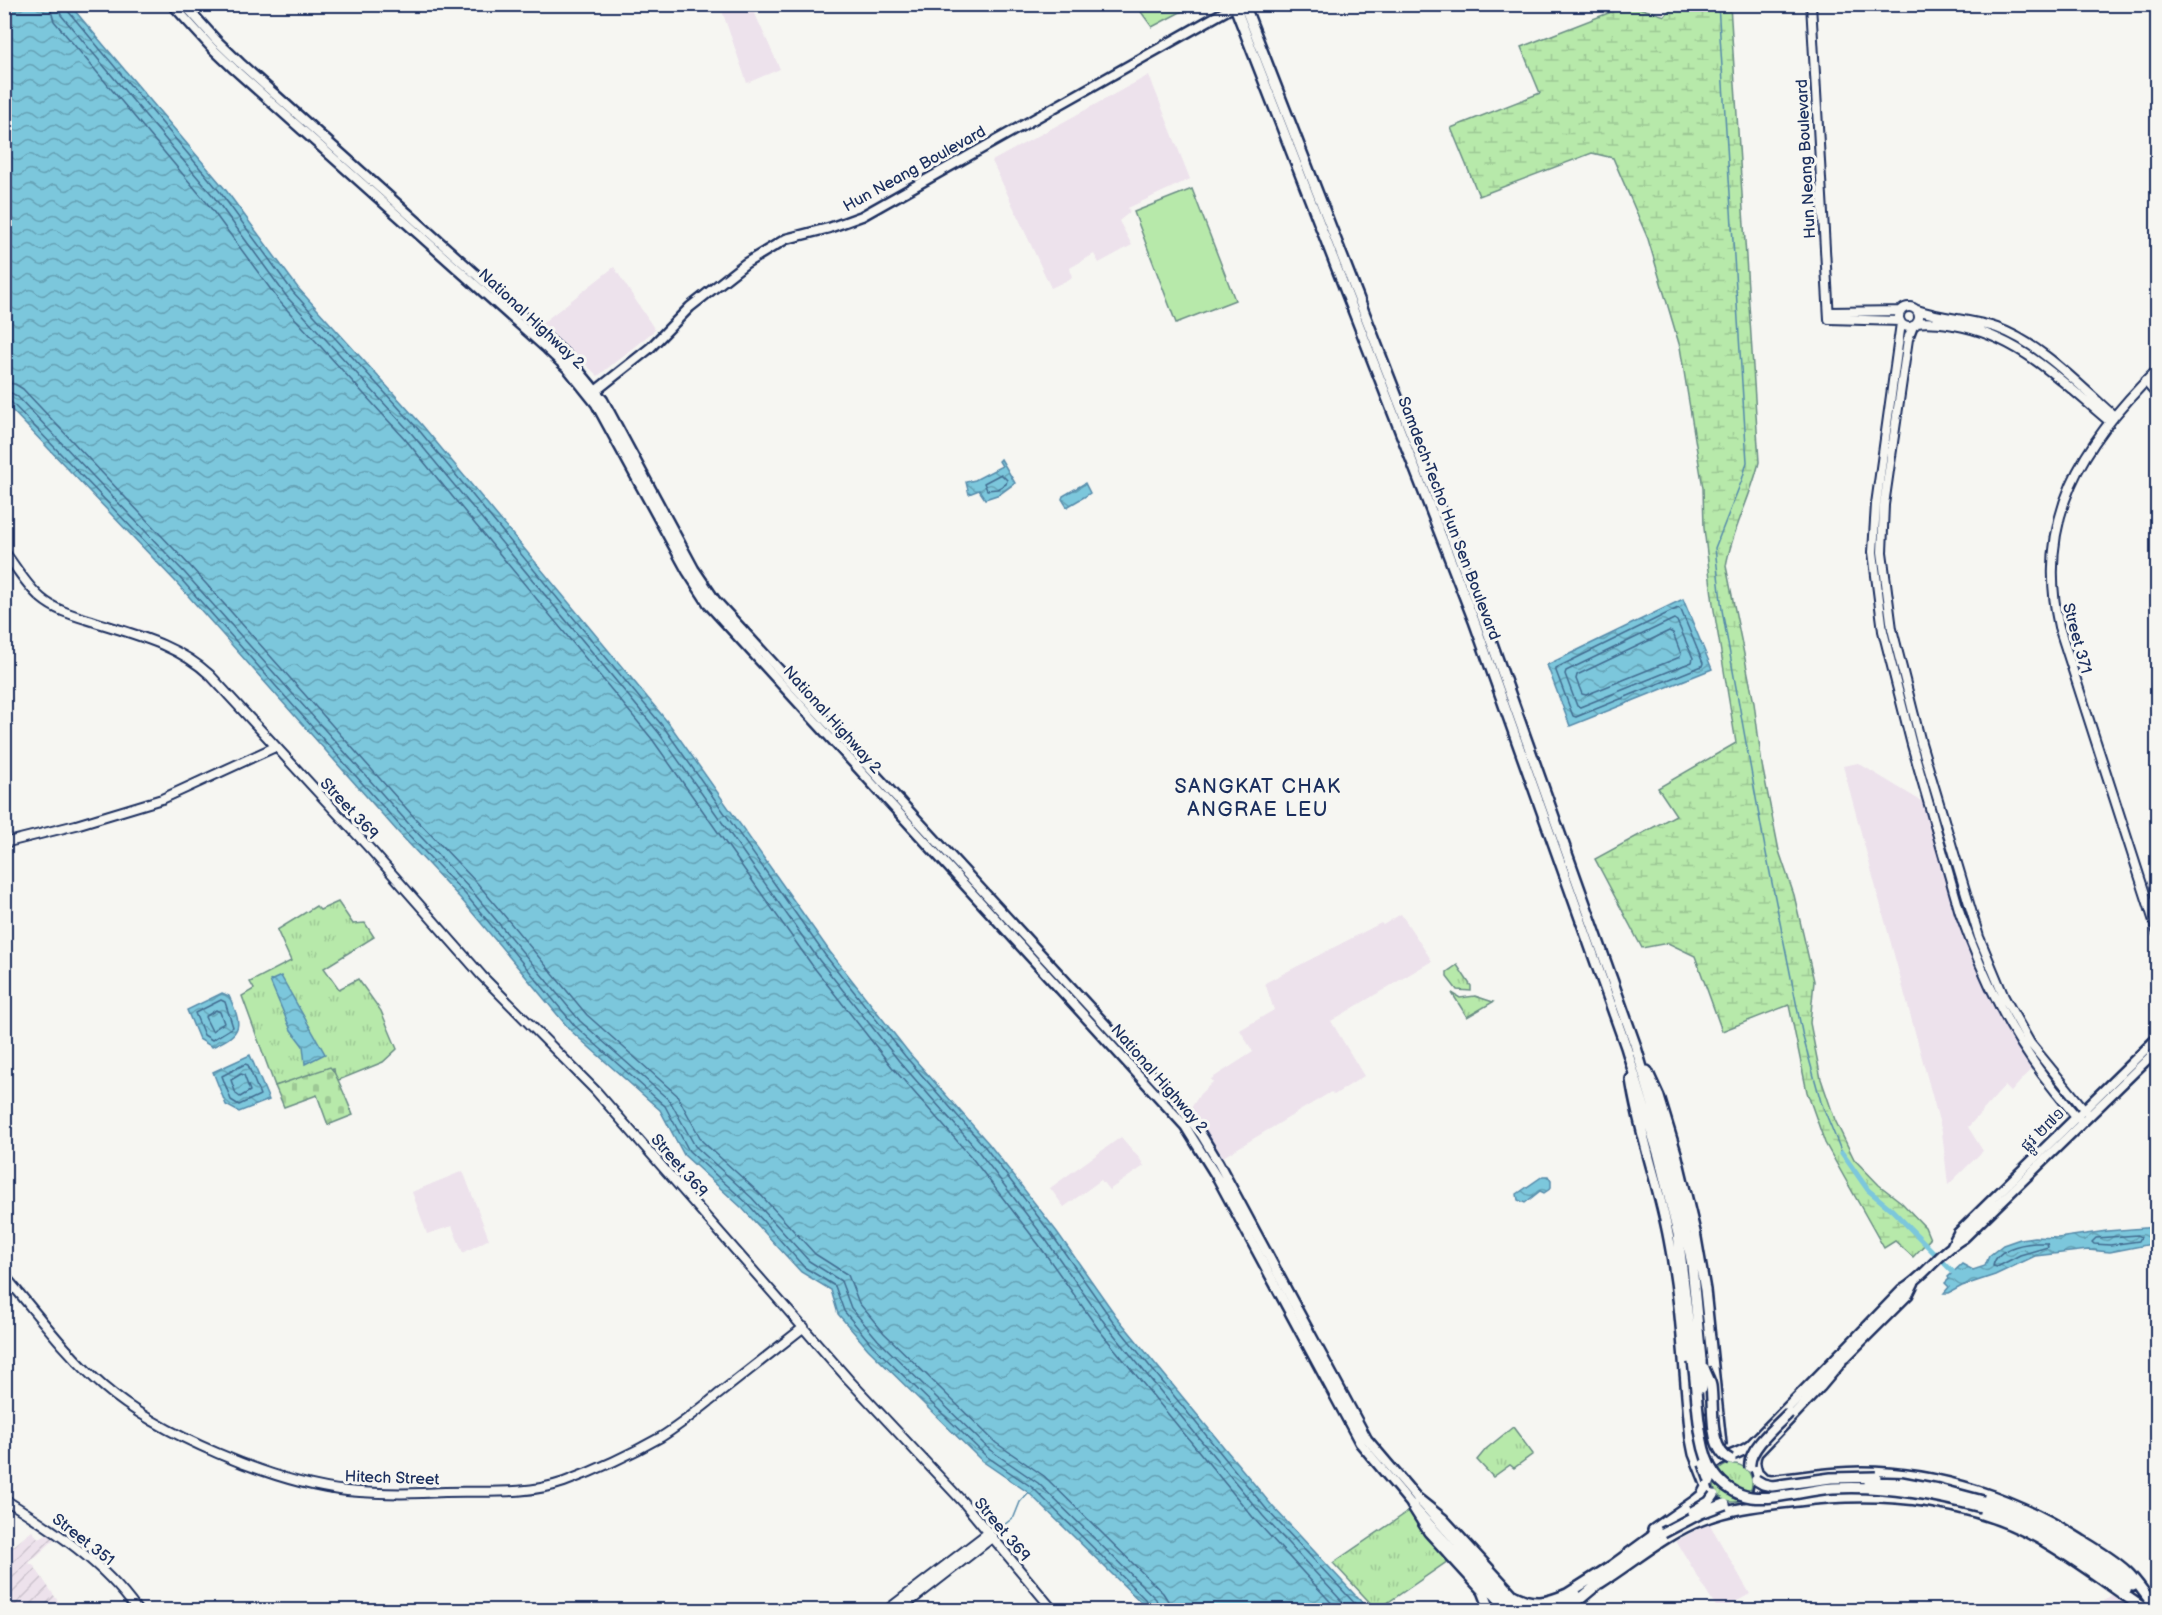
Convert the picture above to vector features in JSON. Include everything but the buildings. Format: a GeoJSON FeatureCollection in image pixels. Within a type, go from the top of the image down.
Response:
{"type":"FeatureCollection","features":[{"type":"Feature","properties":{"kind":"highway","name":"Samdech Techo Hun Sen Boulevard"},"geometry":{"type":"LineString","coordinates":[[1238,5],[1483,618],[1630,1046]]}},
{"type":"Feature","properties":{"kind":"highway"},"geometry":{"type":"LineString","coordinates":[[1630,1046],[1653,1122],[1671,1205],[1692,1265]]}},
{"type":"Feature","properties":{"kind":"highway"},"geometry":{"type":"LineString","coordinates":[[1630,1046],[1635,1104],[1653,1122],[1689,1200],[1704,1451],[1713,1472],[1730,1489],[1746,1496],[1757,1497],[1832,1488],[1904,1487]]}},
{"type":"Feature","properties":{"kind":"highway"},"geometry":{"type":"LineString","coordinates":[[1653,1122],[1669,1237],[1700,1363],[1710,1384],[1717,1446],[1723,1455],[1739,1460],[1764,1480],[1830,1473],[1878,1473],[1940,1481],[1984,1493],[2039,1515],[2127,1571],[2151,1609]]}},
{"type":"Feature","properties":{"kind":"highway"},"geometry":{"type":"LineString","coordinates":[[1741,1507],[1753,1494],[1754,1460],[1757,1453],[1820,1387],[1843,1355]]}},
{"type":"Feature","properties":{"kind":"highway"},"geometry":{"type":"LineString","coordinates":[[1569,1609],[1610,1562],[1702,1495],[1716,1467],[1750,1446],[1843,1355]]}},
{"type":"Feature","properties":{"kind":"highway"},"geometry":{"type":"LineString","coordinates":[[1700,1363],[1691,1386],[1696,1438],[1715,1503],[1725,1508],[1832,1497],[1876,1497],[1936,1502],[1978,1513],[2030,1534],[2151,1609]]}},
{"type":"Feature","properties":{"kind":"highway"},"geometry":{"type":"LineString","coordinates":[[1832,1371],[1816,1384],[1753,1451],[1750,1461],[1763,1484],[1772,1486],[1831,1478],[1877,1477],[1937,1496],[1982,1504],[2056,1540],[2106,1574],[2151,1609]]}},
{"type":"Feature","properties":{"kind":"highway"},"geometry":{"type":"LineString","coordinates":[[1876,1497],[1878,1473]]}},
{"type":"Feature","properties":{"kind":"highway"},"geometry":{"type":"LineString","coordinates":[[1910,1499],[1912,1476]]}},
{"type":"Feature","properties":{"kind":"highway"},"geometry":{"type":"LineString","coordinates":[[1708,1484],[1714,1495],[1725,1504],[1741,1507]]}},
{"type":"Feature","properties":{"kind":"highway"},"geometry":{"type":"LineString","coordinates":[[1531,1611],[1548,1605],[1704,1518],[1741,1507],[1832,1493],[1904,1487]]}},
{"type":"Feature","properties":{"kind":"highway"},"geometry":{"type":"LineString","coordinates":[[1557,1611],[1595,1579],[1706,1504],[1714,1495]]}},
{"type":"Feature","properties":{"kind":"highway"},"geometry":{"type":"LineString","coordinates":[[1415,1502],[1443,1519],[1512,1595],[1528,1602],[1542,1603],[1567,1594]]}},
{"type":"Feature","properties":{"kind":"highway"},"geometry":{"type":"LineString","coordinates":[[1415,1502],[1429,1532],[1483,1591],[1487,1611]]}},
{"type":"Feature","properties":{"kind":"highway"},"geometry":{"type":"LineString","coordinates":[[1662,1532],[1725,1504]]}},
{"type":"Feature","properties":{"kind":"main road","name":"National Highway 2"},"geometry":{"type":"LineString","coordinates":[[172,4],[234,69],[566,355],[593,393],[694,569],[737,630],[1174,1099],[1201,1134],[1360,1443],[1438,1528]]}},
{"type":"Feature","properties":{"kind":"main road","name":"National Highway 2"},"geometry":{"type":"LineString","coordinates":[[184,4],[240,63],[398,211]]}},
{"type":"Feature","properties":{"kind":"main road","name":"Hun Neang Boulevard"},"geometry":{"type":"LineString","coordinates":[[593,393],[650,348],[681,315],[717,284],[782,241],[862,216],[1238,5]]}},
{"type":"Feature","properties":{"kind":"main road","name":"ផ្លូវ ២៧១"},"geometry":{"type":"LineString","coordinates":[[1843,1355],[1902,1290],[1914,1283],[1950,1247],[1958,1233],[2079,1119],[2157,1037]]}},
{"type":"Feature","properties":{"kind":"main road","name":"ផ្លូវ ២៧១"},"geometry":{"type":"LineString","coordinates":[[2086,1112],[2157,1049]]}},
{"type":"Feature","properties":{"kind":"main road"},"geometry":{"type":"LineString","coordinates":[[1438,1528],[1508,1611]]}},
{"type":"Feature","properties":{"kind":"main road"},"geometry":{"type":"LineString","coordinates":[[1438,1528],[1518,1611]]}},
{"type":"Feature","properties":{"kind":"street","name":"Hun Neang Boulevard"},"geometry":{"type":"LineString","coordinates":[[1811,4],[1829,316]]}},
{"type":"Feature","properties":{"kind":"street"},"geometry":{"type":"LineString","coordinates":[[1829,316],[1901,311],[1910,307],[1929,314],[1973,321],[1998,328],[2017,337],[2042,354],[2112,419]]}},
{"type":"Feature","properties":{"kind":"street"},"geometry":{"type":"LineString","coordinates":[[1917,310],[1919,316],[1908,339],[1884,505],[1882,552],[1892,629],[1923,749],[1979,937],[2004,997],[2030,1043],[2086,1112]]}},
{"type":"Feature","properties":{"kind":"street"},"geometry":{"type":"LineString","coordinates":[[1901,311],[1873,552],[1883,631],[1912,745],[1960,913],[1970,939],[1995,1000],[2012,1030],[2034,1065],[2079,1119]]}},
{"type":"Feature","properties":{"kind":"street"},"geometry":{"type":"LineString","coordinates":[[1829,316],[1901,322],[1906,326],[1926,321],[1972,328],[2012,344],[2087,397]]}},
{"type":"Feature","properties":{"kind":"street","name":"Street 371"},"geometry":{"type":"LineString","coordinates":[[2157,369],[2112,419],[2083,459],[2066,496],[2052,558],[2052,578],[2059,627],[2157,934]]}},
{"type":"Feature","properties":{"kind":"street"},"geometry":{"type":"LineString","coordinates":[[2145,381],[2157,396]]}},
{"type":"Feature","properties":{"kind":"street","name":"Street 369"},"geometry":{"type":"LineString","coordinates":[[4,551],[29,586],[41,599],[52,606],[71,615],[166,646],[199,664],[372,851],[502,998],[596,1091],[865,1398],[991,1534],[1053,1611]]}},
{"type":"Feature","properties":{"kind":"street"},"geometry":{"type":"LineString","coordinates":[[4,843],[76,825],[162,799],[275,747]]}},
{"type":"Feature","properties":{"kind":"street","name":"Hitech Street"},"geometry":{"type":"LineString","coordinates":[[4,1275],[72,1355],[102,1385],[153,1421],[248,1464],[304,1483],[346,1491],[392,1493],[519,1490],[563,1482],[662,1436],[804,1327]]}},
{"type":"Feature","properties":{"kind":"street","name":"Street 351"},"geometry":{"type":"LineString","coordinates":[[4,1499],[38,1520],[96,1564],[114,1581],[137,1611]]}},
{"type":"Feature","properties":{"kind":"street"},"geometry":{"type":"LineString","coordinates":[[887,1611],[991,1534]]}},
{"type":"Feature","properties":{"kind":"street"},"geometry":{"type":"LineString","coordinates":[[899,1611],[991,1534]]}},
{"type":"Feature","properties":{"kind":"shaded area"},"geometry":{"type":"Polygon","coordinates":[[[720,5],[751,5],[780,69],[747,83],[720,5]]]}},
{"type":"Feature","properties":{"kind":"shaded area"},"geometry":{"type":"Polygon","coordinates":[[[1149,75],[1190,179],[1128,208],[1130,212],[1119,221],[1132,245],[1099,263],[1094,254],[1070,268],[1072,278],[1051,288],[992,161],[1149,75]]]}},
{"type":"Feature","properties":{"kind":"shaded area"},"geometry":{"type":"Polygon","coordinates":[[[614,267],[655,330],[598,376],[541,324],[614,267]]]}},
{"type":"Feature","properties":{"kind":"shaded area"},"geometry":{"type":"Polygon","coordinates":[[[76,611],[143,630],[195,655],[229,688],[221,696],[184,659],[151,644],[73,622],[76,611]]]}},
{"type":"Feature","properties":{"kind":"shaded area"},"geometry":{"type":"Polygon","coordinates":[[[1858,763],[1926,804],[1952,901],[1974,964],[1996,1012],[2033,1067],[2011,1092],[2005,1086],[1968,1127],[1983,1151],[1948,1185],[1942,1132],[1843,766],[1858,763]]]}},
{"type":"Feature","properties":{"kind":"shaded area"},"geometry":{"type":"Polygon","coordinates":[[[1401,914],[1432,961],[1331,1021],[1364,1076],[1334,1095],[1331,1092],[1223,1157],[1191,1108],[1200,1094],[1213,1082],[1211,1079],[1253,1052],[1240,1030],[1274,1010],[1265,983],[1401,914]]]}},
{"type":"Feature","properties":{"kind":"shaded area"},"geometry":{"type":"Polygon","coordinates":[[[1121,1137],[1144,1166],[1109,1190],[1101,1180],[1064,1207],[1050,1188],[1121,1137]]]}},
{"type":"Feature","properties":{"kind":"shaded area"},"geometry":{"type":"Polygon","coordinates":[[[463,1171],[489,1239],[463,1253],[452,1226],[427,1234],[412,1192],[463,1171]]]}},
{"type":"Feature","properties":{"kind":"shaded area"},"geometry":{"type":"Polygon","coordinates":[[[1709,1523],[1750,1594],[1721,1610],[1718,1610],[1676,1541],[1709,1523]]]}},
{"type":"Feature","properties":{"kind":"shaded area"},"geometry":{"type":"Polygon","coordinates":[[[32,1531],[39,1539],[48,1534],[54,1540],[29,1563],[34,1566],[64,1610],[5,1610],[5,1553],[32,1531]]]}},
{"type":"Feature","properties":{"kind":"shaded area"},"geometry":{"type":"Polygon","coordinates":[[[2113,1593],[2133,1610],[2095,1610],[2113,1593]]]}},
{"type":"Feature","properties":{"kind":"green space"},"geometry":{"type":"Polygon","coordinates":[[[1136,5],[1194,5],[1152,27],[1136,5]]]}},
{"type":"Feature","properties":{"kind":"green space"},"geometry":{"type":"Polygon","coordinates":[[[1629,5],[1665,16],[1673,5],[1730,5],[1759,462],[1726,566],[1754,703],[1762,765],[1779,851],[1794,895],[1814,981],[1810,1023],[1821,1079],[1835,1120],[1854,1159],[1925,1227],[1930,1239],[1913,1257],[1895,1241],[1884,1248],[1825,1143],[1807,1092],[1789,1005],[1722,1031],[1695,956],[1668,943],[1642,948],[1595,859],[1676,815],[1658,788],[1736,743],[1713,604],[1704,528],[1703,488],[1680,347],[1648,239],[1613,158],[1592,153],[1479,196],[1451,128],[1540,93],[1521,47],[1629,5]]]}},
{"type":"Feature","properties":{"kind":"green space"},"geometry":{"type":"Polygon","coordinates":[[[1192,189],[1235,300],[1176,323],[1134,212],[1192,189]]]}},
{"type":"Feature","properties":{"kind":"green space"},"geometry":{"type":"Polygon","coordinates":[[[338,902],[353,924],[365,923],[374,937],[324,968],[339,989],[358,979],[381,1011],[397,1049],[383,1062],[339,1080],[335,1077],[334,1069],[275,1086],[242,996],[254,989],[250,982],[291,961],[277,930],[316,906],[320,910],[338,902]]]}},
{"type":"Feature","properties":{"kind":"green space"},"geometry":{"type":"Polygon","coordinates":[[[1457,965],[1471,986],[1471,991],[1457,990],[1447,977],[1447,972],[1457,965]]]}},
{"type":"Feature","properties":{"kind":"green space"},"geometry":{"type":"Polygon","coordinates":[[[1452,993],[1460,998],[1475,996],[1493,1002],[1467,1017],[1452,993]]]}},
{"type":"Feature","properties":{"kind":"green space"},"geometry":{"type":"Polygon","coordinates":[[[330,1067],[353,1115],[328,1125],[317,1095],[284,1107],[275,1086],[330,1067]]]}},
{"type":"Feature","properties":{"kind":"green space"},"geometry":{"type":"Polygon","coordinates":[[[1513,1427],[1533,1454],[1514,1468],[1510,1465],[1493,1477],[1477,1460],[1486,1449],[1513,1427]]]}},
{"type":"Feature","properties":{"kind":"green space"},"geometry":{"type":"Polygon","coordinates":[[[1733,1464],[1740,1465],[1746,1470],[1751,1476],[1751,1490],[1746,1496],[1740,1501],[1733,1502],[1726,1501],[1720,1496],[1715,1490],[1714,1483],[1715,1476],[1720,1470],[1726,1465],[1733,1464]]]}},
{"type":"Feature","properties":{"kind":"green space"},"geometry":{"type":"Polygon","coordinates":[[[1409,1511],[1425,1536],[1448,1561],[1377,1610],[1333,1563],[1409,1511]]]}},
{"type":"Feature","properties":{"kind":"water"},"geometry":{"type":"Polygon","coordinates":[[[5,4],[70,5],[225,189],[298,288],[422,425],[670,725],[830,952],[909,1053],[989,1144],[1057,1232],[1116,1316],[1273,1507],[1369,1610],[1149,1610],[1029,1493],[982,1461],[868,1349],[838,1314],[831,1290],[801,1272],[742,1208],[684,1155],[660,1110],[571,1031],[461,899],[398,832],[175,581],[5,403],[5,4]]]}},
{"type":"Feature","properties":{"kind":"water"},"geometry":{"type":"Polygon","coordinates":[[[1001,459],[1015,483],[1000,494],[985,499],[979,490],[969,494],[966,482],[975,480],[1002,466],[999,461],[1001,459]]]}},
{"type":"Feature","properties":{"kind":"water"},"geometry":{"type":"Polygon","coordinates":[[[1085,483],[1090,493],[1067,507],[1062,499],[1063,496],[1085,483]]]}},
{"type":"Feature","properties":{"kind":"water"},"geometry":{"type":"Polygon","coordinates":[[[1683,599],[1712,669],[1570,726],[1547,665],[1683,599]]]}},
{"type":"Feature","properties":{"kind":"water"},"geometry":{"type":"Polygon","coordinates":[[[281,976],[325,1054],[305,1064],[303,1046],[291,1030],[270,981],[281,976]]]}},
{"type":"Feature","properties":{"kind":"water"},"geometry":{"type":"Polygon","coordinates":[[[222,993],[229,996],[238,1021],[237,1027],[230,1037],[212,1047],[199,1039],[187,1010],[222,993]]]}},
{"type":"Feature","properties":{"kind":"water"},"geometry":{"type":"Polygon","coordinates":[[[250,1055],[269,1100],[239,1112],[226,1105],[213,1072],[250,1055]]]}},
{"type":"Feature","properties":{"kind":"water"},"geometry":{"type":"Polygon","coordinates":[[[1543,1176],[1548,1176],[1551,1188],[1544,1193],[1540,1191],[1525,1203],[1518,1200],[1517,1194],[1543,1176]]]}},
{"type":"Feature","properties":{"kind":"water"},"geometry":{"type":"Polygon","coordinates":[[[2157,1227],[2157,1243],[2110,1252],[2088,1250],[2035,1256],[1995,1275],[1944,1293],[1949,1287],[1945,1283],[1948,1277],[1962,1264],[1973,1270],[1985,1266],[1989,1256],[2003,1245],[2020,1239],[2058,1238],[2157,1227]]]}},
{"type":"Feature","properties":{"kind":"waterway"},"geometry":{"type":"LineString","coordinates":[[1718,4],[1747,462],[1715,548],[1722,610],[1765,848],[1803,1037],[1821,1102],[1842,1153]]}},
{"type":"Feature","properties":{"kind":"waterway"},"geometry":{"type":"LineString","coordinates":[[1842,1153],[1868,1190],[1892,1210],[1953,1272]]}},
{"type":"Feature","properties":{"kind":"waterway"},"geometry":{"type":"LineString","coordinates":[[999,1529],[1014,1517],[1020,1502],[1028,1493]]}},
{"type":"Feature","properties":{"kind":"district","name":"SANGKAT CHAK ANGRAE LEU"},"geometry":{"type":"Point","coordinates":[1258,798]}}]}
